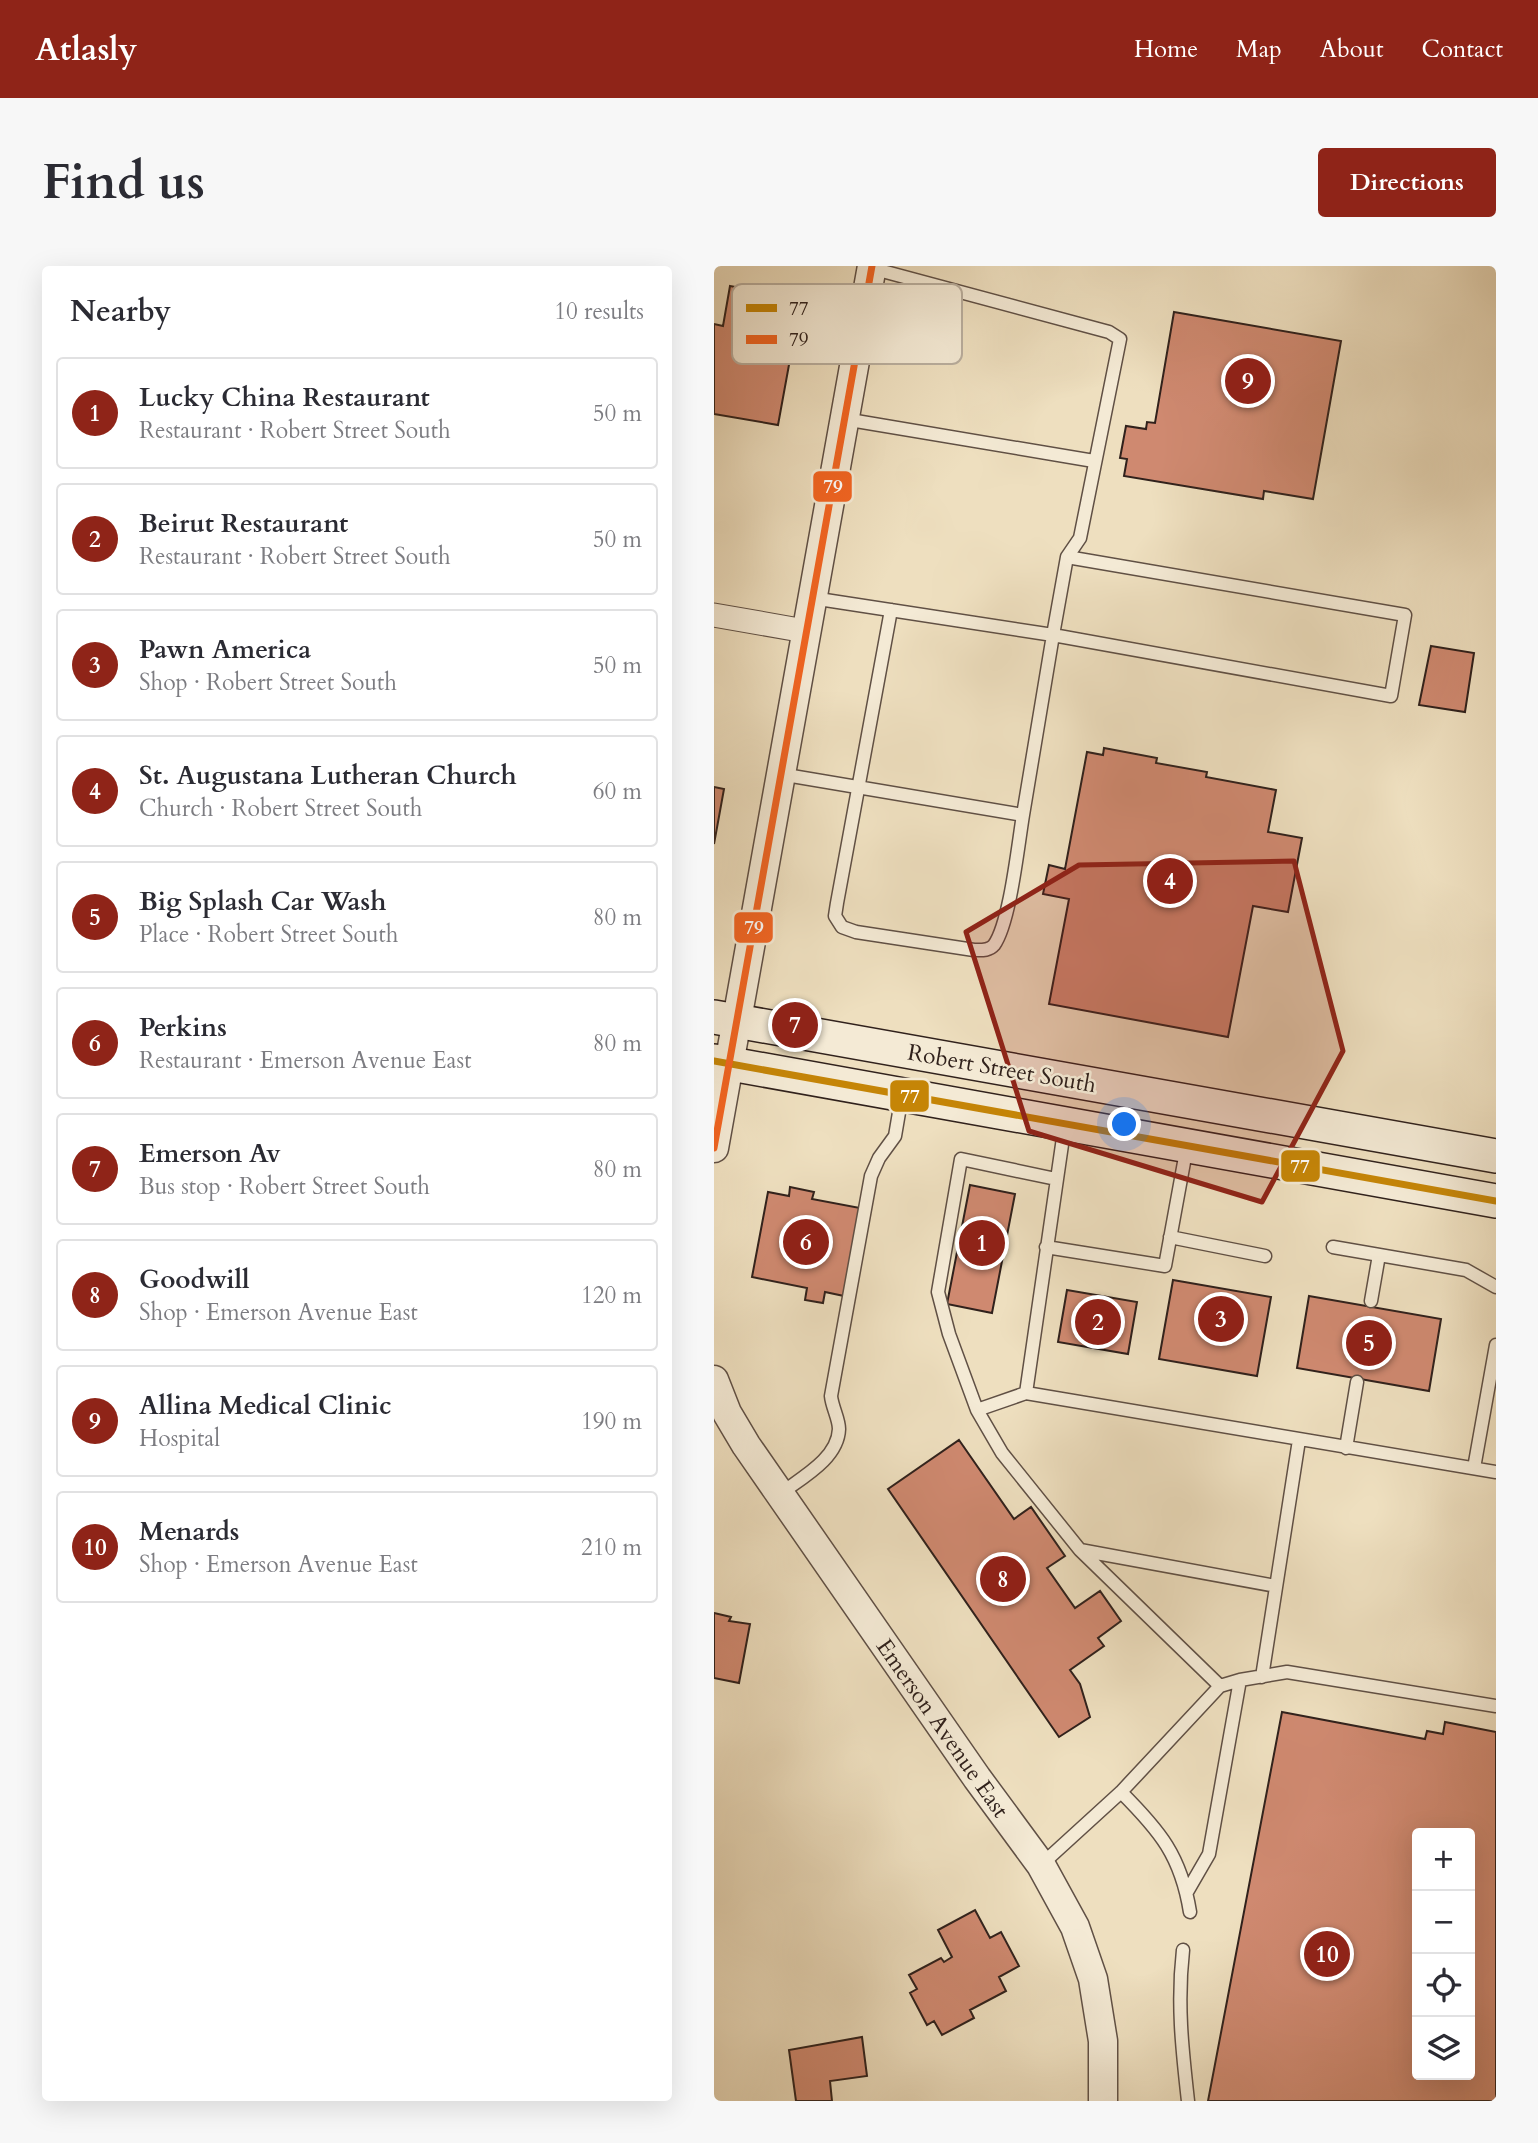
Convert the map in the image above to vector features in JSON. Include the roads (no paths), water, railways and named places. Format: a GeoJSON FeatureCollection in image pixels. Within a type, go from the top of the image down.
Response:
{"type":"FeatureCollection","features":[{"type":"Feature","properties":{"kind":"main road","name":"Robert Street South"},"geometry":{"type":"LineString","coordinates":[[726,1019],[1496,1156]]}},
{"type":"Feature","properties":{"kind":"main road","name":"Robert Street South"},"geometry":{"type":"LineString","coordinates":[[722,1062],[1496,1201]]}},
{"type":"Feature","properties":{"kind":"street"},"geometry":{"type":"LineString","coordinates":[[714,1148],[726,1019],[780,774],[854,364]]}},
{"type":"Feature","properties":{"kind":"street"},"geometry":{"type":"LineString","coordinates":[[714,615],[805,631]]}},
{"type":"Feature","properties":{"kind":"street","name":"Emerson Avenue East"},"geometry":{"type":"LineString","coordinates":[[714,1380],[721,1418],[779,1494],[1041,1865],[1075,1927],[1093,1979],[1103,2041],[1103,2101]]}},
{"type":"Feature","properties":{"kind":"lane"},"geometry":{"type":"LineString","coordinates":[[872,267],[934,284]]}},
{"type":"Feature","properties":{"kind":"lane"},"geometry":{"type":"LineString","coordinates":[[891,610],[835,916],[842,927],[856,932],[984,951],[993,947],[1001,929],[1012,885],[1068,556],[1080,538],[1120,339],[1109,332],[962,292]]}},
{"type":"Feature","properties":{"kind":"lane"},"geometry":{"type":"LineString","coordinates":[[844,419],[1094,461]]}},
{"type":"Feature","properties":{"kind":"lane"},"geometry":{"type":"LineString","coordinates":[[811,598],[1053,635],[1391,696],[1405,615],[1068,556]]}},
{"type":"Feature","properties":{"kind":"lane"},"geometry":{"type":"LineString","coordinates":[[780,774],[1023,816]]}},
{"type":"Feature","properties":{"kind":"lane"},"geometry":{"type":"LineString","coordinates":[[779,1494],[824,1460],[835,1446],[839,1428],[831,1396],[871,1176],[895,1136],[902,1095]]}},
{"type":"Feature","properties":{"kind":"lane"},"geometry":{"type":"LineString","coordinates":[[1026,1393],[1065,1124]]}},
{"type":"Feature","properties":{"kind":"lane"},"geometry":{"type":"LineString","coordinates":[[1046,1247],[1165,1266],[1187,1146]]}},
{"type":"Feature","properties":{"kind":"lane"},"geometry":{"type":"LineString","coordinates":[[1056,1179],[961,1159],[938,1292],[966,1385],[1002,1453],[1080,1550],[1220,1686]]}},
{"type":"Feature","properties":{"kind":"lane"},"geometry":{"type":"LineString","coordinates":[[1170,1237],[1265,1256]]}},
{"type":"Feature","properties":{"kind":"lane"},"geometry":{"type":"LineString","coordinates":[[1333,1247],[1466,1270],[1496,1287]]}},
{"type":"Feature","properties":{"kind":"lane"},"geometry":{"type":"LineString","coordinates":[[1371,1301],[1379,1255]]}},
{"type":"Feature","properties":{"kind":"lane"},"geometry":{"type":"LineString","coordinates":[[1474,1468],[1496,1345]]}},
{"type":"Feature","properties":{"kind":"lane"},"geometry":{"type":"LineString","coordinates":[[1346,1448],[1357,1382]]}},
{"type":"Feature","properties":{"kind":"lane"},"geometry":{"type":"LineString","coordinates":[[977,1410],[1026,1393],[1496,1472]]}},
{"type":"Feature","properties":{"kind":"lane"},"geometry":{"type":"LineString","coordinates":[[1262,1677],[1300,1440]]}},
{"type":"Feature","properties":{"kind":"lane"},"geometry":{"type":"LineString","coordinates":[[1080,1550],[1276,1586]]}},
{"type":"Feature","properties":{"kind":"lane"},"geometry":{"type":"LineString","coordinates":[[1041,1865],[1121,1792],[1220,1686],[1287,1672],[1496,1706]]}},
{"type":"Feature","properties":{"kind":"lane"},"geometry":{"type":"LineString","coordinates":[[1187,1892],[1209,1854],[1240,1680]]}},
{"type":"Feature","properties":{"kind":"lane"},"geometry":{"type":"LineString","coordinates":[[1121,1792],[1155,1826],[1175,1858],[1187,1892],[1190,1912]]}},
{"type":"Feature","properties":{"kind":"lane"},"geometry":{"type":"LineString","coordinates":[[1183,1950],[1178,1988],[1181,2047],[1188,2101]]}},
{"type":"Feature","properties":{"kind":"place","name":"Allina Medical Clinic"},"geometry":{"type":"Point","coordinates":[1248,381]}},
{"type":"Feature","properties":{"kind":"place","name":"St. Augustana Lutheran Church"},"geometry":{"type":"Point","coordinates":[1170,881]}},
{"type":"Feature","properties":{"kind":"place","name":"Emerson Av"},"geometry":{"type":"Point","coordinates":[795,1025]}},
{"type":"Feature","properties":{"kind":"place","name":"Perkins"},"geometry":{"type":"Point","coordinates":[806,1242]}},
{"type":"Feature","properties":{"kind":"place","name":"Lucky China Restaurant"},"geometry":{"type":"Point","coordinates":[982,1243]}},
{"type":"Feature","properties":{"kind":"place","name":"Pawn America"},"geometry":{"type":"Point","coordinates":[1221,1319]}},
{"type":"Feature","properties":{"kind":"place","name":"Beirut Restaurant"},"geometry":{"type":"Point","coordinates":[1098,1322]}},
{"type":"Feature","properties":{"kind":"place","name":"Big Splash Car Wash"},"geometry":{"type":"Point","coordinates":[1369,1343]}},
{"type":"Feature","properties":{"kind":"place","name":"Goodwill"},"geometry":{"type":"Point","coordinates":[1003,1579]}},
{"type":"Feature","properties":{"kind":"place","name":"Menards"},"geometry":{"type":"Point","coordinates":[1327,1954]}}]}
